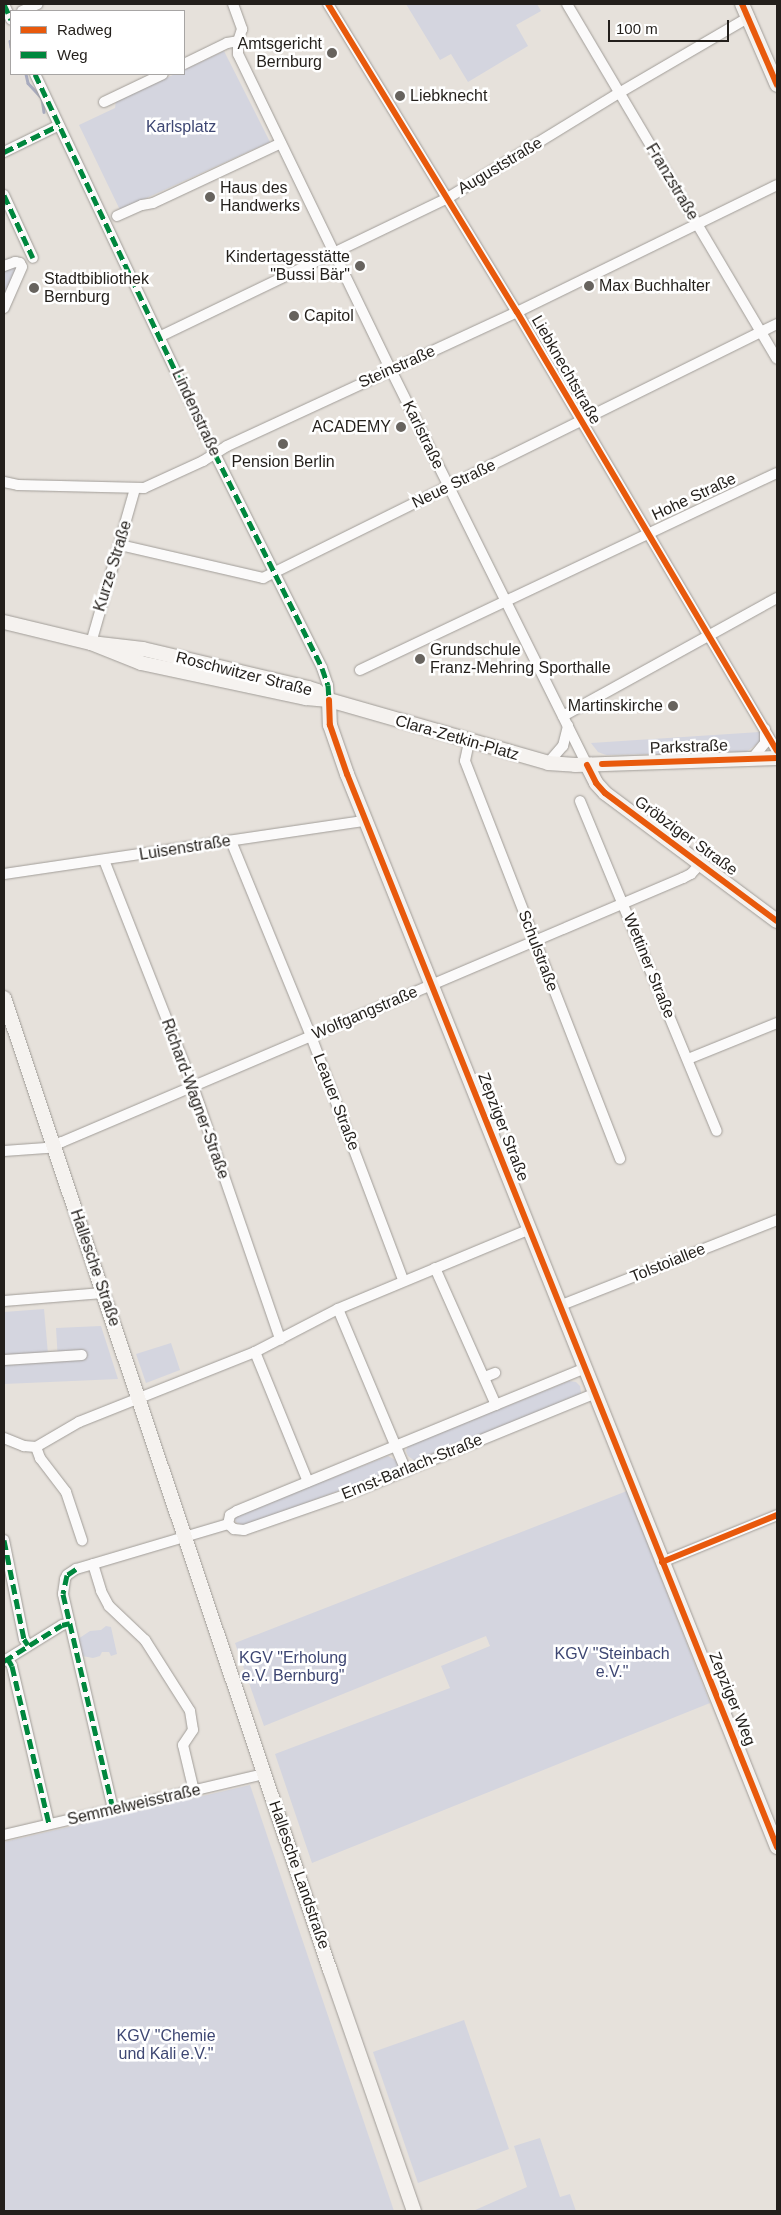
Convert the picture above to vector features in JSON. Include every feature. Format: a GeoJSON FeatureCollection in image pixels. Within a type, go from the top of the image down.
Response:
{"type":"FeatureCollection","features":[{"type":"Feature","properties":{"kind":"main road"},"geometry":{"type":"LineString","coordinates":[[742,4],[777,85]]}},
{"type":"Feature","properties":{"kind":"main road","name":"Roschwitzer Straße"},"geometry":{"type":"LineString","coordinates":[[4,622],[91,643],[143,649],[308,688],[317,691],[329,700]]}},
{"type":"Feature","properties":{"kind":"main road","name":"Clara-Zetkin-Platz"},"geometry":{"type":"LineString","coordinates":[[329,700],[469,742],[548,763],[587,765]]}},
{"type":"Feature","properties":{"kind":"main road","name":"Zepziger Straße"},"geometry":{"type":"LineString","coordinates":[[329,700],[330,725],[365,821],[505,1164],[528,1230],[662,1562]]}},
{"type":"Feature","properties":{"kind":"main road","name":"Parkstraße"},"geometry":{"type":"LineString","coordinates":[[587,765],[777,758]]}},
{"type":"Feature","properties":{"kind":"main road","name":"Gröbziger Straße"},"geometry":{"type":"LineString","coordinates":[[587,765],[596,783],[606,793],[777,921]]}},
{"type":"Feature","properties":{"kind":"main road","name":"Hallesche Straße"},"geometry":{"type":"LineString","coordinates":[[5,1004],[186,1538]]}},
{"type":"Feature","properties":{"kind":"main road","name":"Hallesche Landstraße"},"geometry":{"type":"LineString","coordinates":[[186,1538],[414,2211]]}},
{"type":"Feature","properties":{"kind":"main road","name":"Zepziger Weg"},"geometry":{"type":"LineString","coordinates":[[662,1562],[777,1846]]}},
{"type":"Feature","properties":{"kind":"street"},"geometry":{"type":"LineString","coordinates":[[4,4],[9,18]]}},
{"type":"Feature","properties":{"kind":"street"},"geometry":{"type":"LineString","coordinates":[[24,10],[38,4]]}},
{"type":"Feature","properties":{"kind":"street"},"geometry":{"type":"LineString","coordinates":[[117,216],[142,205],[153,203],[281,142],[238,54],[238,41],[242,29],[233,4]]}},
{"type":"Feature","properties":{"kind":"street","name":"Liebknechtstraße"},"geometry":{"type":"LineString","coordinates":[[328,4],[517,312],[580,422],[765,728],[777,751]]}},
{"type":"Feature","properties":{"kind":"street","name":"Franzstraße"},"geometry":{"type":"LineString","coordinates":[[567,4],[777,359]]}},
{"type":"Feature","properties":{"kind":"street","name":"Auguststraße"},"geometry":{"type":"LineString","coordinates":[[161,336],[446,199],[619,93],[749,18]]}},
{"type":"Feature","properties":{"kind":"street"},"geometry":{"type":"LineString","coordinates":[[185,64],[227,43],[238,41]]}},
{"type":"Feature","properties":{"kind":"street","name":"Lindenstraße"},"geometry":{"type":"LineString","coordinates":[[35,75],[161,336],[215,454],[322,668],[328,685],[329,700]]}},
{"type":"Feature","properties":{"kind":"street"},"geometry":{"type":"LineString","coordinates":[[104,102],[161,75]]}},
{"type":"Feature","properties":{"kind":"street"},"geometry":{"type":"LineString","coordinates":[[4,152],[59,125]]}},
{"type":"Feature","properties":{"kind":"street","name":"Karlstraße"},"geometry":{"type":"LineString","coordinates":[[281,142],[390,370],[587,765]]}},
{"type":"Feature","properties":{"kind":"street","name":"Steinstraße"},"geometry":{"type":"LineString","coordinates":[[4,482],[18,485],[135,490],[144,488],[215,454],[227,446],[517,312],[777,185]]}},
{"type":"Feature","properties":{"kind":"street"},"geometry":{"type":"LineString","coordinates":[[4,195],[33,258]]}},
{"type":"Feature","properties":{"kind":"street"},"geometry":{"type":"LineString","coordinates":[[4,266],[15,262],[20,264],[21,272],[4,308]]}},
{"type":"Feature","properties":{"kind":"street","name":"Neue Straße"},"geometry":{"type":"LineString","coordinates":[[120,544],[263,578],[777,324]]}},
{"type":"Feature","properties":{"kind":"street","name":"Hohe Straße"},"geometry":{"type":"LineString","coordinates":[[360,670],[777,473]]}},
{"type":"Feature","properties":{"kind":"street","name":"Kurze Straße"},"geometry":{"type":"LineString","coordinates":[[91,643],[135,490]]}},
{"type":"Feature","properties":{"kind":"street"},"geometry":{"type":"LineString","coordinates":[[563,716],[777,598]]}},
{"type":"Feature","properties":{"kind":"street"},"geometry":{"type":"LineString","coordinates":[[548,763],[563,746],[568,726]]}},
{"type":"Feature","properties":{"kind":"street"},"geometry":{"type":"LineString","coordinates":[[752,759],[765,743],[765,728]]}},
{"type":"Feature","properties":{"kind":"street","name":"Schulstraße"},"geometry":{"type":"LineString","coordinates":[[469,742],[465,761],[620,1159]]}},
{"type":"Feature","properties":{"kind":"street","name":"Wettiner Straße"},"geometry":{"type":"LineString","coordinates":[[580,801],[718,1131]]}},
{"type":"Feature","properties":{"kind":"street","name":"Luisenstraße"},"geometry":{"type":"LineString","coordinates":[[4,874],[365,821]]}},
{"type":"Feature","properties":{"kind":"street","name":"Leauer Straße"},"geometry":{"type":"LineString","coordinates":[[231,841],[311,1036],[403,1280]]}},
{"type":"Feature","properties":{"kind":"street","name":"Richard-Wagner-Straße"},"geometry":{"type":"LineString","coordinates":[[104,860],[193,1086],[280,1339]]}},
{"type":"Feature","properties":{"kind":"street","name":"Wolfgangstraße"},"geometry":{"type":"LineString","coordinates":[[4,1151],[39,1149],[54,1145],[683,878],[692,874],[700,864]]}},
{"type":"Feature","properties":{"kind":"street"},"geometry":{"type":"LineString","coordinates":[[688,1059],[777,1023]]}},
{"type":"Feature","properties":{"kind":"street","name":"Tolstoiallee"},"geometry":{"type":"LineString","coordinates":[[559,1306],[777,1220]]}},
{"type":"Feature","properties":{"kind":"street"},"geometry":{"type":"LineString","coordinates":[[4,1438],[24,1446],[36,1447],[79,1422],[255,1352],[338,1309],[403,1280],[528,1230]]}},
{"type":"Feature","properties":{"kind":"street"},"geometry":{"type":"LineString","coordinates":[[435,1268],[496,1405]]}},
{"type":"Feature","properties":{"kind":"street"},"geometry":{"type":"LineString","coordinates":[[4,1302],[103,1292]]}},
{"type":"Feature","properties":{"kind":"street"},"geometry":{"type":"LineString","coordinates":[[338,1309],[406,1471]]}},
{"type":"Feature","properties":{"kind":"street"},"geometry":{"type":"LineString","coordinates":[[255,1352],[308,1482]]}},
{"type":"Feature","properties":{"kind":"street"},"geometry":{"type":"LineString","coordinates":[[4,1360],[82,1355]]}},
{"type":"Feature","properties":{"kind":"street","name":"Ernst-Barlach-Straße"},"geometry":{"type":"LineString","coordinates":[[228,1524],[230,1515],[237,1511],[584,1369]]}},
{"type":"Feature","properties":{"kind":"street"},"geometry":{"type":"LineString","coordinates":[[484,1377],[495,1373]]}},
{"type":"Feature","properties":{"kind":"street","name":"Ernst-Barlach-Straße"},"geometry":{"type":"LineString","coordinates":[[228,1524],[234,1528],[244,1530],[356,1491],[594,1394]]}},
{"type":"Feature","properties":{"kind":"street"},"geometry":{"type":"LineString","coordinates":[[36,1447],[40,1458],[66,1492],[82,1540]]}},
{"type":"Feature","properties":{"kind":"street"},"geometry":{"type":"LineString","coordinates":[[662,1562],[777,1515]]}},
{"type":"Feature","properties":{"kind":"street","name":"Ernst-Barlach-Straße"},"geometry":{"type":"LineString","coordinates":[[113,1810],[63,1594],[64,1579],[71,1571],[228,1524]]}},
{"type":"Feature","properties":{"kind":"street"},"geometry":{"type":"LineString","coordinates":[[4,1540],[24,1639],[28,1645]]}},
{"type":"Feature","properties":{"kind":"street"},"geometry":{"type":"LineString","coordinates":[[93,1564],[109,1606],[145,1640],[190,1711],[193,1730],[183,1745],[194,1791]]}},
{"type":"Feature","properties":{"kind":"street"},"geometry":{"type":"LineString","coordinates":[[49,1824],[12,1666],[6,1660],[28,1645],[70,1623]]}},
{"type":"Feature","properties":{"kind":"street","name":"Semmelweisstraße"},"geometry":{"type":"LineString","coordinates":[[4,1835],[265,1774]]}},
{"type":"Feature","properties":{"kind":"green space"},"geometry":{"type":"Polygon","coordinates":[[[406,4],[537,4],[541,11],[516,25],[528,46],[468,82],[451,54],[440,60],[406,4]]]}},
{"type":"Feature","properties":{"kind":"green space","name":"Karlsplatz"},"geometry":{"type":"Polygon","coordinates":[[[224,51],[270,142],[120,210],[79,125],[115,108],[116,101],[173,75],[185,75],[185,70],[224,51]]]}},
{"type":"Feature","properties":{"kind":"green space"},"geometry":{"type":"Polygon","coordinates":[[[14,267],[17,268],[4,298],[4,271],[14,267]]]}},
{"type":"Feature","properties":{"kind":"green space"},"geometry":{"type":"Polygon","coordinates":[[[760,732],[760,742],[746,752],[606,755],[598,752],[591,743],[760,732]]]}},
{"type":"Feature","properties":{"kind":"green space"},"geometry":{"type":"Polygon","coordinates":[[[44,1309],[48,1354],[4,1357],[4,1312],[44,1309]]]}},
{"type":"Feature","properties":{"kind":"green space"},"geometry":{"type":"Polygon","coordinates":[[[101,1326],[118,1379],[4,1384],[4,1365],[58,1361],[56,1328],[101,1326]]]}},
{"type":"Feature","properties":{"kind":"green space"},"geometry":{"type":"Polygon","coordinates":[[[171,1343],[180,1370],[146,1383],[136,1354],[171,1343]]]}},
{"type":"Feature","properties":{"kind":"green space"},"geometry":{"type":"Polygon","coordinates":[[[569,1381],[576,1382],[580,1386],[581,1392],[579,1396],[420,1460],[415,1461],[408,1456],[406,1451],[408,1446],[569,1381]]]}},
{"type":"Feature","properties":{"kind":"green space"},"geometry":{"type":"Polygon","coordinates":[[[388,1456],[399,1462],[398,1468],[252,1524],[244,1526],[236,1522],[235,1518],[239,1514],[388,1456]]]}},
{"type":"Feature","properties":{"kind":"green space","name":"KGV \"Steinbach e.V.\""},"geometry":{"type":"Polygon","coordinates":[[[627,1491],[710,1703],[312,1863],[275,1754],[450,1688],[441,1666],[490,1646],[486,1636],[264,1726],[235,1643],[627,1491]]]}},
{"type":"Feature","properties":{"kind":"green space"},"geometry":{"type":"Polygon","coordinates":[[[106,1626],[111,1627],[117,1654],[111,1656],[109,1652],[102,1652],[100,1656],[93,1658],[82,1656],[78,1639],[90,1631],[101,1630],[106,1626]]]}},
{"type":"Feature","properties":{"kind":"green space","name":"KGV \"Chemie und Kali e.V.\""},"geometry":{"type":"Polygon","coordinates":[[[250,1785],[394,2211],[4,2211],[4,1842],[250,1785]]]}},
{"type":"Feature","properties":{"kind":"green space"},"geometry":{"type":"Polygon","coordinates":[[[464,2020],[509,2149],[418,2183],[373,2052],[464,2020]]]}},
{"type":"Feature","properties":{"kind":"green space"},"geometry":{"type":"Polygon","coordinates":[[[540,2138],[560,2197],[570,2194],[576,2211],[473,2211],[527,2187],[514,2146],[540,2138]]]}},
{"type":"Feature","properties":{"kind":"waterway"},"geometry":{"type":"LineString","coordinates":[[26,75],[28,83],[42,98],[44,112]]}},
{"type":"Feature","properties":{"kind":"marked path"},"geometry":{"type":"LineString","coordinates":[[4,4],[10,18]]}},
{"type":"Feature","properties":{"kind":"marked path"},"geometry":{"type":"LineString","coordinates":[[35,75],[215,454],[322,668],[328,685],[329,700]]}},
{"type":"Feature","properties":{"kind":"marked path"},"geometry":{"type":"LineString","coordinates":[[4,152],[59,125]]}},
{"type":"Feature","properties":{"kind":"marked path"},"geometry":{"type":"LineString","coordinates":[[4,195],[33,258]]}},
{"type":"Feature","properties":{"kind":"marked path"},"geometry":{"type":"LineString","coordinates":[[4,1540],[24,1639],[28,1645]]}},
{"type":"Feature","properties":{"kind":"marked path"},"geometry":{"type":"LineString","coordinates":[[76,1569],[67,1575],[63,1594],[113,1809]]}},
{"type":"Feature","properties":{"kind":"marked path"},"geometry":{"type":"LineString","coordinates":[[4,1661],[62,1625],[70,1623]]}},
{"type":"Feature","properties":{"kind":"marked path"},"geometry":{"type":"LineString","coordinates":[[8,1659],[12,1666],[49,1824]]}},
{"type":"Feature","properties":{"kind":"cycle path"},"geometry":{"type":"LineString","coordinates":[[328,4],[517,312],[777,751]]}},
{"type":"Feature","properties":{"kind":"cycle path"},"geometry":{"type":"LineString","coordinates":[[742,4],[777,85]]}},
{"type":"Feature","properties":{"kind":"cycle path"},"geometry":{"type":"LineString","coordinates":[[329,700],[330,725],[347,774],[777,1847]]}},
{"type":"Feature","properties":{"kind":"cycle path"},"geometry":{"type":"LineString","coordinates":[[602,764],[777,758]]}},
{"type":"Feature","properties":{"kind":"cycle path"},"geometry":{"type":"LineString","coordinates":[[587,765],[596,783],[605,793],[777,921]]}},
{"type":"Feature","properties":{"kind":"cycle path"},"geometry":{"type":"LineString","coordinates":[[662,1562],[777,1515]]}},
{"type":"Feature","properties":{"kind":"place","name":"Amtsgericht Bernburg"},"geometry":{"type":"Point","coordinates":[332,53]}},
{"type":"Feature","properties":{"kind":"place","name":"Liebknecht"},"geometry":{"type":"Point","coordinates":[400,96]}},
{"type":"Feature","properties":{"kind":"place","name":"Haus des Handwerks"},"geometry":{"type":"Point","coordinates":[210,197]}},
{"type":"Feature","properties":{"kind":"place","name":"Kindertagesstätte \"Bussi Bär\""},"geometry":{"type":"Point","coordinates":[360,266]}},
{"type":"Feature","properties":{"kind":"place","name":"Max Buchhalter"},"geometry":{"type":"Point","coordinates":[589,286]}},
{"type":"Feature","properties":{"kind":"place","name":"Stadtbibliothek Bernburg"},"geometry":{"type":"Point","coordinates":[34,288]}},
{"type":"Feature","properties":{"kind":"place","name":"Capitol"},"geometry":{"type":"Point","coordinates":[294,316]}},
{"type":"Feature","properties":{"kind":"place","name":"ACADEMY"},"geometry":{"type":"Point","coordinates":[401,427]}},
{"type":"Feature","properties":{"kind":"place","name":"Pension Berlin"},"geometry":{"type":"Point","coordinates":[283,444]}},
{"type":"Feature","properties":{"kind":"place","name":"Grundschule Franz-Mehring Sporthalle"},"geometry":{"type":"Point","coordinates":[420,659]}},
{"type":"Feature","properties":{"kind":"place","name":"Martinskirche"},"geometry":{"type":"Point","coordinates":[673,706]}},
{"type":"Feature","properties":{"kind":"park label","name":"KGV \"Erholung e.V. Bernburg\""},"geometry":{"type":"Point","coordinates":[293,1667]}}]}
